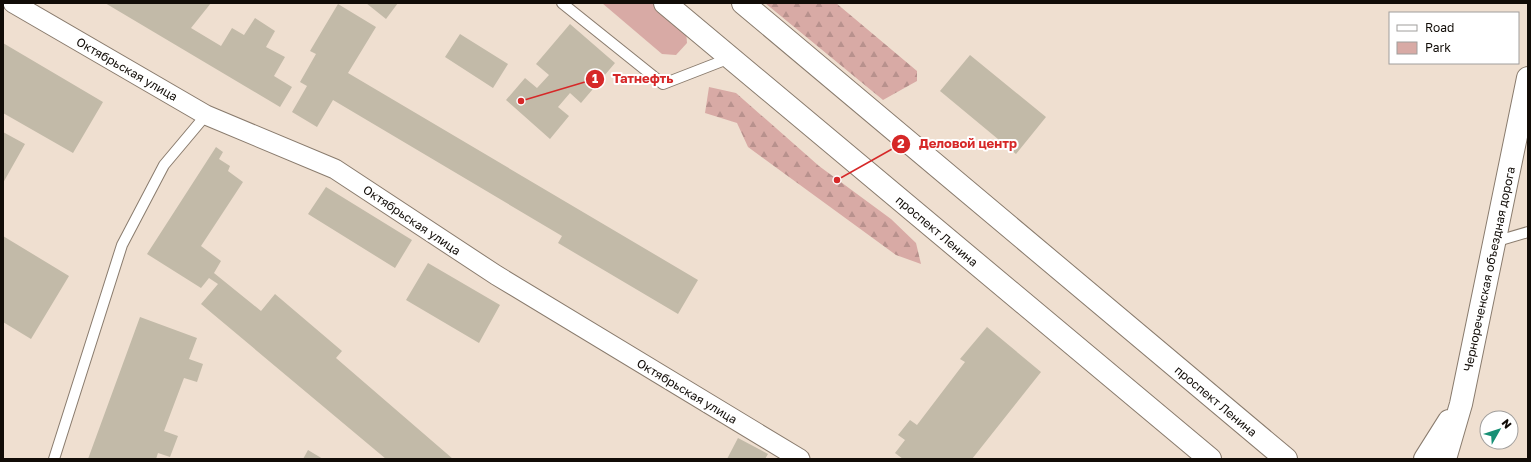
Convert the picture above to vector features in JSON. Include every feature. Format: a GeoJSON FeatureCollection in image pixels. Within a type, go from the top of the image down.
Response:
{"type":"FeatureCollection","features":[{"type":"Feature","properties":{"kind":"main road","name":"проспект Ленина"},"geometry":{"type":"LineString","coordinates":[[665,3],[1210,459]]}},
{"type":"Feature","properties":{"kind":"main road","name":"проспект Ленина"},"geometry":{"type":"LineString","coordinates":[[743,3],[1286,459]]}},
{"type":"Feature","properties":{"kind":"main road","name":"Чернореченская объездная дорога"},"geometry":{"type":"LineString","coordinates":[[1445,459],[1461,404],[1494,242],[1523,138],[1528,78]]}},
{"type":"Feature","properties":{"kind":"main road"},"geometry":{"type":"LineString","coordinates":[[1425,459],[1461,404]]}},
{"type":"Feature","properties":{"kind":"street","name":"Октябрьская улица"},"geometry":{"type":"LineString","coordinates":[[13,3],[206,115],[335,169],[496,275],[800,459]]}},
{"type":"Feature","properties":{"kind":"lane"},"geometry":{"type":"LineString","coordinates":[[562,3],[663,84],[730,58]]}},
{"type":"Feature","properties":{"kind":"lane"},"geometry":{"type":"LineString","coordinates":[[54,459],[122,246],[164,165],[206,115]]}},
{"type":"Feature","properties":{"kind":"lane"},"geometry":{"type":"LineString","coordinates":[[1494,242],[1528,232]]}},
{"type":"Feature","properties":{"kind":"green space"},"geometry":{"type":"Polygon","coordinates":[[[602,3],[652,3],[686,31],[687,43],[676,55],[662,54],[602,3]]]}},
{"type":"Feature","properties":{"kind":"green space"},"geometry":{"type":"Polygon","coordinates":[[[765,3],[836,3],[917,71],[917,81],[883,100],[765,3]]]}},
{"type":"Feature","properties":{"kind":"green space"},"geometry":{"type":"Polygon","coordinates":[[[709,87],[736,93],[819,166],[891,219],[916,243],[921,264],[896,255],[748,147],[737,123],[705,113],[709,87]]]}},
{"type":"Feature","properties":{"kind":"building"},"geometry":{"type":"Polygon","coordinates":[[[105,3],[211,3],[191,28],[221,46],[232,28],[244,35],[255,18],[275,31],[266,47],[285,57],[274,76],[292,87],[280,107],[105,3]]]}},
{"type":"Feature","properties":{"kind":"building"},"geometry":{"type":"Polygon","coordinates":[[[366,3],[398,3],[386,19],[366,3]]]}},
{"type":"Feature","properties":{"kind":"building"},"geometry":{"type":"Polygon","coordinates":[[[338,4],[376,27],[348,73],[698,280],[678,314],[558,243],[562,236],[333,100],[317,127],[292,112],[307,86],[300,82],[316,54],[310,51],[338,4]]]}},
{"type":"Feature","properties":{"kind":"building"},"geometry":{"type":"Polygon","coordinates":[[[570,24],[615,63],[581,103],[570,93],[558,107],[569,116],[550,139],[506,100],[525,78],[537,88],[549,75],[536,64],[570,24]]]}},
{"type":"Feature","properties":{"kind":"building"},"geometry":{"type":"Polygon","coordinates":[[[460,34],[508,64],[493,88],[445,57],[460,34]]]}},
{"type":"Feature","properties":{"kind":"building"},"geometry":{"type":"Polygon","coordinates":[[[3,43],[103,102],[73,153],[3,113],[3,43]]]}},
{"type":"Feature","properties":{"kind":"building"},"geometry":{"type":"Polygon","coordinates":[[[970,55],[1046,117],[1016,154],[940,91],[970,55]]]}},
{"type":"Feature","properties":{"kind":"building"},"geometry":{"type":"Polygon","coordinates":[[[3,132],[25,144],[3,183],[3,132]]]}},
{"type":"Feature","properties":{"kind":"building"},"geometry":{"type":"Polygon","coordinates":[[[216,147],[223,152],[219,159],[230,166],[228,171],[243,182],[201,246],[221,261],[214,273],[261,311],[275,294],[342,351],[336,358],[453,459],[386,459],[201,304],[218,284],[209,278],[201,288],[147,254],[216,147]]]}},
{"type":"Feature","properties":{"kind":"building"},"geometry":{"type":"Polygon","coordinates":[[[326,187],[412,240],[395,268],[308,214],[326,187]]]}},
{"type":"Feature","properties":{"kind":"building"},"geometry":{"type":"Polygon","coordinates":[[[3,236],[69,276],[31,339],[3,322],[3,236]]]}},
{"type":"Feature","properties":{"kind":"building"},"geometry":{"type":"Polygon","coordinates":[[[428,263],[500,305],[479,343],[406,300],[428,263]]]}},
{"type":"Feature","properties":{"kind":"building"},"geometry":{"type":"Polygon","coordinates":[[[140,317],[197,338],[189,359],[203,364],[197,382],[184,378],[164,431],[178,436],[170,457],[158,453],[156,459],[88,459],[140,317]]]}},
{"type":"Feature","properties":{"kind":"building"},"geometry":{"type":"Polygon","coordinates":[[[987,327],[1041,372],[972,459],[903,459],[895,453],[905,440],[898,435],[910,420],[917,425],[965,362],[960,359],[987,327]]]}},
{"type":"Feature","properties":{"kind":"building"},"geometry":{"type":"Polygon","coordinates":[[[738,438],[768,454],[765,459],[727,459],[738,438]]]}},
{"type":"Feature","properties":{"kind":"building"},"geometry":{"type":"Polygon","coordinates":[[[308,450],[323,459],[303,459],[308,450]]]}},
{"type":"Feature","properties":{"kind":"place","name":"Татнефть"},"geometry":{"type":"Point","coordinates":[521,101]}},
{"type":"Feature","properties":{"kind":"place","name":"Деловой центр"},"geometry":{"type":"Point","coordinates":[837,180]}}]}
